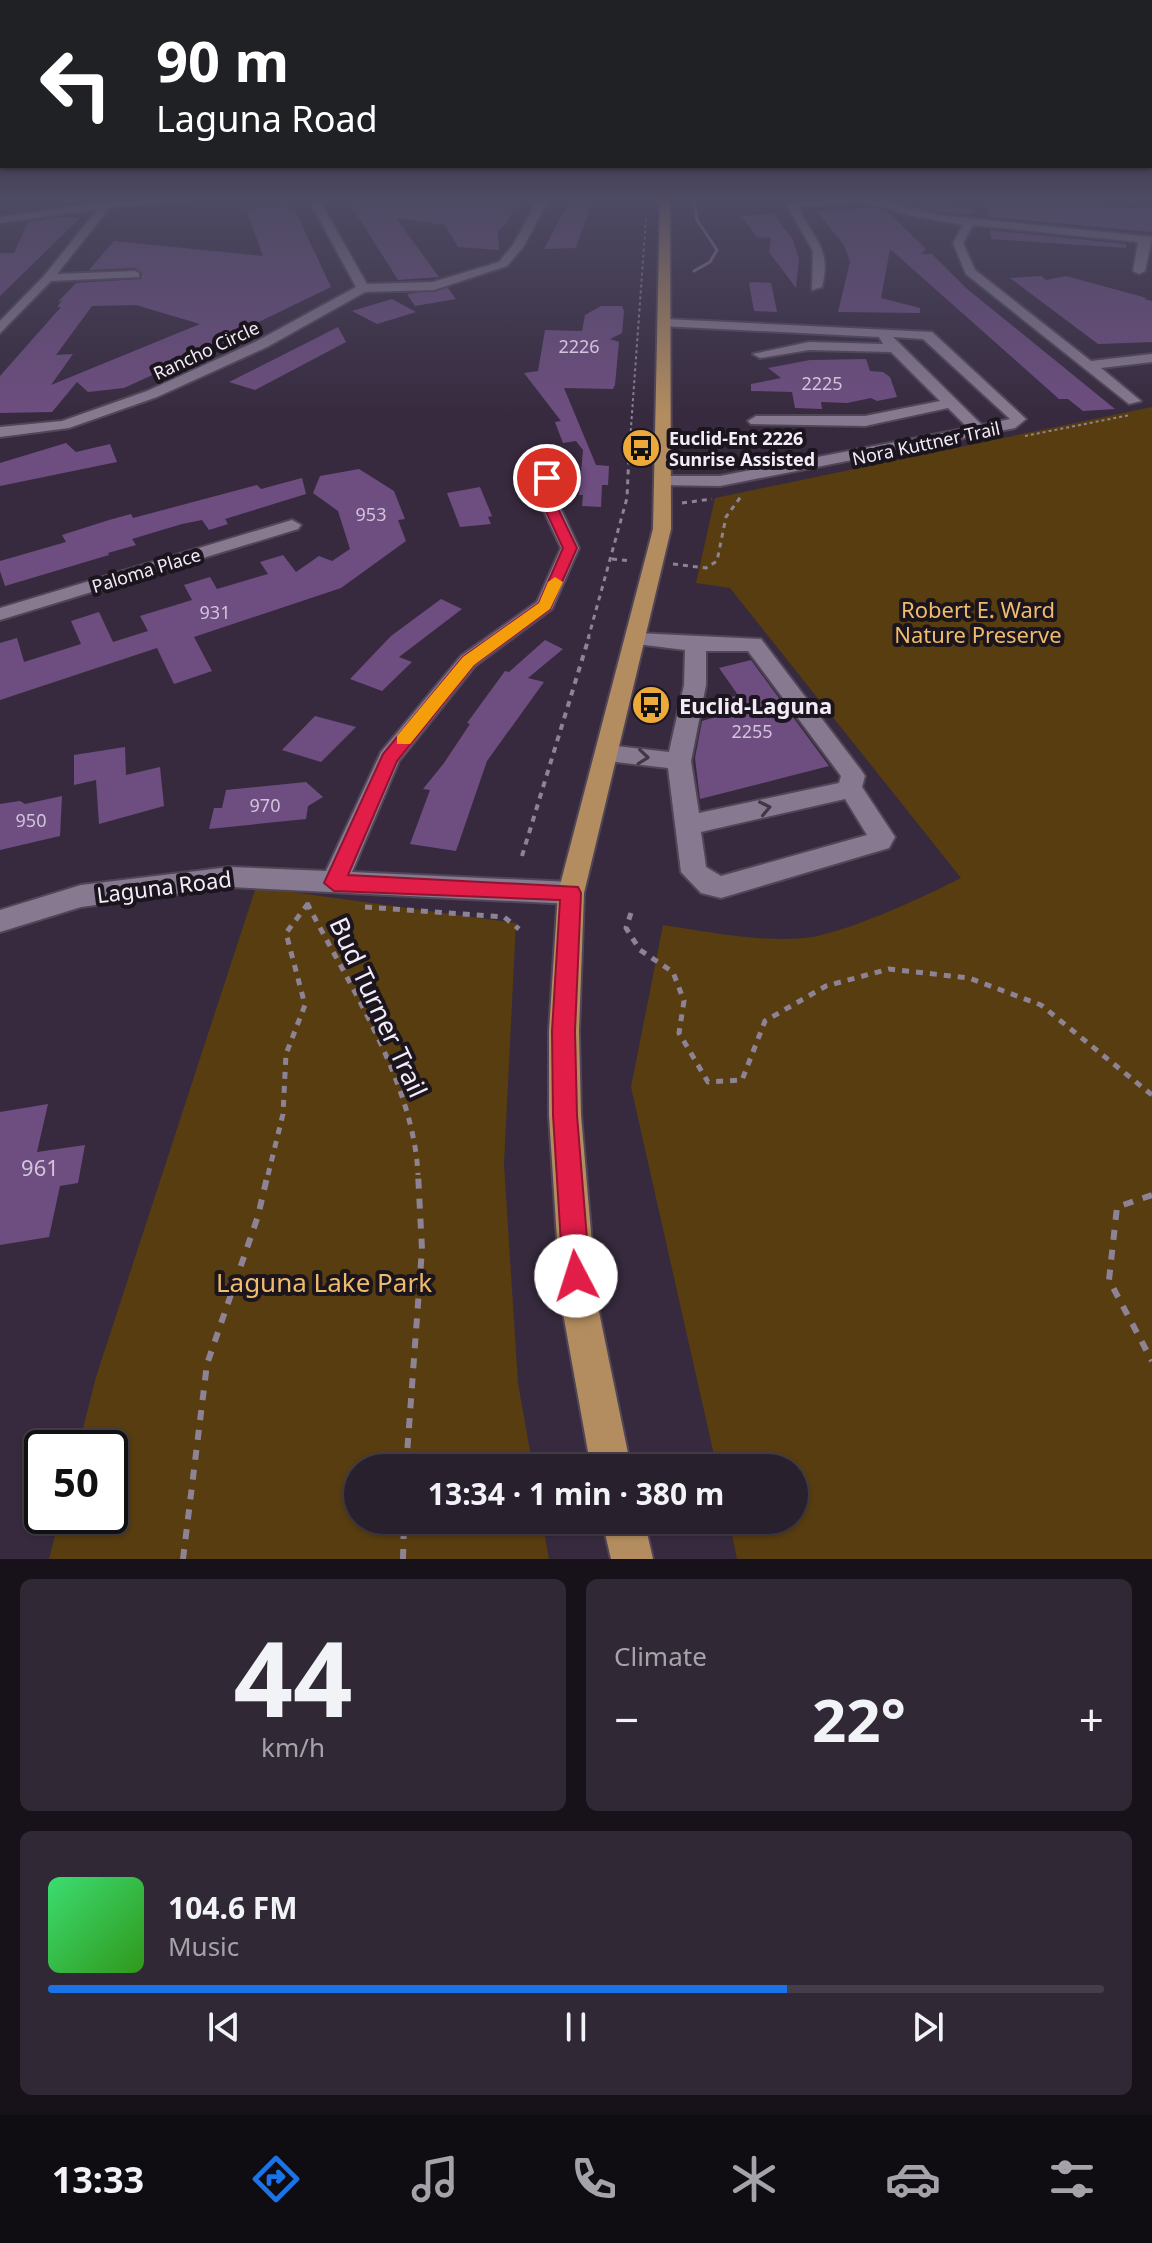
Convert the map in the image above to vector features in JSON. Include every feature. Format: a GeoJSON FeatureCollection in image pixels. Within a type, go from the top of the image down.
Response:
{"type":"FeatureCollection","features":[{"type":"Feature","properties":{"kind":"main road"},"geometry":{"type":"LineString","coordinates":[[608,1454],[579,1302],[568,1172],[564,1031],[571,893],[656,563],[664,505],[666,271]]}},
{"type":"Feature","properties":{"kind":"main road"},"geometry":{"type":"LineString","coordinates":[[626,1534],[632,1559]]}},
{"type":"Feature","properties":{"kind":"street"},"geometry":{"type":"LineString","coordinates":[[0,329],[54,271]]}},
{"type":"Feature","properties":{"kind":"street"},"geometry":{"type":"LineString","coordinates":[[353,271],[363,288],[434,286],[482,271]]}},
{"type":"Feature","properties":{"kind":"street"},"geometry":{"type":"LineString","coordinates":[[816,287],[821,271]]}},
{"type":"Feature","properties":{"kind":"street"},"geometry":{"type":"LineString","coordinates":[[969,271],[1138,406]]}},
{"type":"Feature","properties":{"kind":"street"},"geometry":{"type":"LineString","coordinates":[[48,278],[135,275]]}},
{"type":"Feature","properties":{"kind":"street","name":"Rancho Circle"},"geometry":{"type":"LineString","coordinates":[[0,432],[64,425],[152,394],[262,344],[363,288]]}},
{"type":"Feature","properties":{"kind":"street"},"geometry":{"type":"LineString","coordinates":[[665,481],[720,481],[1015,423],[1018,419],[927,335],[666,323]]}},
{"type":"Feature","properties":{"kind":"street"},"geometry":{"type":"LineString","coordinates":[[884,332],[893,348],[979,430]]}},
{"type":"Feature","properties":{"kind":"street"},"geometry":{"type":"LineString","coordinates":[[760,354],[809,346],[893,348]]}},
{"type":"Feature","properties":{"kind":"street"},"geometry":{"type":"LineString","coordinates":[[1090,365],[1152,358]]}},
{"type":"Feature","properties":{"kind":"street"},"geometry":{"type":"LineString","coordinates":[[756,421],[865,421],[951,403]]}},
{"type":"Feature","properties":{"kind":"street"},"geometry":{"type":"LineString","coordinates":[[328,894],[389,758],[468,661],[545,605],[570,548],[545,494],[550,462]]}},
{"type":"Feature","properties":{"kind":"street","name":"Paloma Place"},"geometry":{"type":"LineString","coordinates":[[0,614],[292,525]]}},
{"type":"Feature","properties":{"kind":"street"},"geometry":{"type":"LineString","coordinates":[[636,639],[696,645],[754,644],[834,746],[853,776],[851,789],[881,829],[880,841],[721,887],[710,886],[694,872],[679,761],[695,685],[696,645]]}},
{"type":"Feature","properties":{"kind":"street"},"geometry":{"type":"LineString","coordinates":[[607,753],[679,761]]}},
{"type":"Feature","properties":{"kind":"street"},"geometry":{"type":"LineString","coordinates":[[689,825],[851,789]]}},
{"type":"Feature","properties":{"kind":"street","name":"Laguna Road"},"geometry":{"type":"LineString","coordinates":[[0,921],[81,896],[230,877],[328,894],[571,893]]}},
{"type":"Feature","properties":{"kind":"path"},"geometry":{"type":"LineString","coordinates":[[522,856],[571,703],[627,498],[641,271]]}},
{"type":"Feature","properties":{"kind":"path","name":"Nora Kuttner Trail"},"geometry":{"type":"LineString","coordinates":[[1018,438],[1138,406]]}},
{"type":"Feature","properties":{"kind":"path"},"geometry":{"type":"LineString","coordinates":[[612,559],[706,568],[717,561],[726,517],[739,496],[754,493]]}},
{"type":"Feature","properties":{"kind":"path"},"geometry":{"type":"LineString","coordinates":[[664,505],[724,498]]}},
{"type":"Feature","properties":{"kind":"path"},"geometry":{"type":"LineString","coordinates":[[183,1559],[207,1364],[258,1216],[283,1114],[286,1054],[305,1005],[286,933],[307,903],[328,894]]}},
{"type":"Feature","properties":{"kind":"path","name":"Bud Turner Trail"},"geometry":{"type":"LineString","coordinates":[[328,894],[307,903],[391,1068],[417,1145],[422,1249],[407,1454]]}},
{"type":"Feature","properties":{"kind":"path","name":"Bud Turner Trail"},"geometry":{"type":"LineString","coordinates":[[353,907],[504,917],[519,929]]}},
{"type":"Feature","properties":{"kind":"path"},"geometry":{"type":"LineString","coordinates":[[631,913],[626,928],[640,950],[673,972],[684,1001],[679,1033],[708,1082],[742,1080],[765,1021],[826,986],[889,969],[969,978],[1041,1005],[1152,1095]]}},
{"type":"Feature","properties":{"kind":"path"},"geometry":{"type":"LineString","coordinates":[[1152,1195],[1117,1207],[1109,1280],[1152,1361]]}},
{"type":"Feature","properties":{"kind":"path"},"geometry":{"type":"LineString","coordinates":[[403,1559],[404,1534]]}},
{"type":"Feature","properties":{"kind":"green space","name":"Robert E. Ward Nature Preserve"},"geometry":{"type":"Polygon","coordinates":[[[1152,407],[1152,1559],[737,1559],[732,1534],[808,1534],[808,1454],[714,1454],[631,1087],[663,925],[751,937],[805,938],[862,922],[961,878],[730,588],[696,583],[715,498],[1152,407]]]}},
{"type":"Feature","properties":{"kind":"green space","name":"Laguna Lake Park"},"geometry":{"type":"Polygon","coordinates":[[[256,887],[516,923],[504,1164],[518,1383],[531,1454],[344,1454],[344,1534],[545,1534],[549,1559],[49,1559],[55,1534],[128,1534],[128,1430],[83,1430],[96,1377],[256,887]]]}},
{"type":"Feature","properties":{"kind":"building"},"geometry":{"type":"Polygon","coordinates":[[[0,271],[26,271],[0,296],[0,271]]]}},
{"type":"Feature","properties":{"kind":"building"},"geometry":{"type":"Polygon","coordinates":[[[139,271],[323,271],[331,287],[217,342],[222,343],[124,388],[88,392],[77,382],[52,412],[0,413],[0,376],[61,307],[57,307],[62,301],[58,302],[76,283],[141,279],[142,273],[139,271]],[[136,305],[92,306],[56,355],[73,354],[51,385],[200,324],[136,305]]]}},
{"type":"Feature","properties":{"kind":"building"},"geometry":{"type":"Polygon","coordinates":[[[392,271],[434,271],[439,277],[398,280],[392,271]]]}},
{"type":"Feature","properties":{"kind":"building"},"geometry":{"type":"Polygon","coordinates":[[[783,271],[798,271],[796,288],[783,271]]]}},
{"type":"Feature","properties":{"kind":"building"},"geometry":{"type":"Polygon","coordinates":[[[848,271],[886,271],[881,298],[920,308],[920,313],[838,312],[848,271]]]}},
{"type":"Feature","properties":{"kind":"building"},"geometry":{"type":"Polygon","coordinates":[[[915,271],[949,271],[1115,409],[1083,411],[1068,399],[1059,399],[915,271]]]}},
{"type":"Feature","properties":{"kind":"building"},"geometry":{"type":"Polygon","coordinates":[[[1041,276],[1046,280],[1066,276],[1147,298],[1144,299],[1152,301],[1152,342],[1098,344],[1010,278],[1041,276]]]}},
{"type":"Feature","properties":{"kind":"building"},"geometry":{"type":"Polygon","coordinates":[[[749,283],[771,283],[777,312],[754,311],[749,283]]]}},
{"type":"Feature","properties":{"kind":"building"},"geometry":{"type":"Polygon","coordinates":[[[448,288],[456,299],[415,306],[407,294],[448,288]]]}},
{"type":"Feature","properties":{"kind":"building"},"geometry":{"type":"Polygon","coordinates":[[[392,299],[416,312],[377,324],[352,311],[392,299]]]}},
{"type":"Feature","properties":{"kind":"building"},"geometry":{"type":"Polygon","coordinates":[[[601,306],[622,306],[624,311],[622,333],[610,339],[619,342],[615,385],[613,389],[564,388],[596,465],[609,466],[608,485],[602,485],[601,507],[582,506],[583,495],[579,495],[583,450],[576,441],[563,443],[555,422],[561,421],[524,373],[538,371],[545,330],[582,331],[585,315],[601,306]]]}},
{"type":"Feature","properties":{"kind":"building"},"geometry":{"type":"Polygon","coordinates":[[[338,327],[346,342],[255,390],[229,382],[338,327]]]}},
{"type":"Feature","properties":{"kind":"building"},"geometry":{"type":"Polygon","coordinates":[[[866,359],[870,371],[883,372],[890,377],[897,397],[847,403],[821,402],[822,409],[795,408],[792,392],[751,391],[751,384],[781,378],[768,368],[810,360],[866,359]]]}},
{"type":"Feature","properties":{"kind":"building"},"geometry":{"type":"Polygon","coordinates":[[[66,443],[76,452],[110,444],[117,462],[0,486],[0,463],[66,443]]]}},
{"type":"Feature","properties":{"kind":"building"},"geometry":{"type":"Polygon","coordinates":[[[359,469],[394,491],[405,519],[398,520],[406,541],[341,588],[194,637],[212,671],[174,684],[157,648],[0,700],[0,643],[17,638],[24,662],[81,644],[71,621],[99,612],[113,642],[148,631],[140,616],[192,600],[184,585],[210,577],[217,589],[268,574],[260,562],[283,555],[296,572],[319,556],[332,561],[350,549],[338,511],[313,493],[320,476],[359,469]]]}},
{"type":"Feature","properties":{"kind":"building"},"geometry":{"type":"Polygon","coordinates":[[[302,478],[306,494],[225,519],[228,524],[209,530],[202,520],[182,524],[132,539],[136,545],[109,555],[5,586],[0,561],[66,542],[62,535],[131,514],[133,518],[257,485],[261,489],[302,478]]]}},
{"type":"Feature","properties":{"kind":"building"},"geometry":{"type":"Polygon","coordinates":[[[480,487],[492,516],[488,517],[491,524],[460,527],[447,493],[480,487]]]}},
{"type":"Feature","properties":{"kind":"building"},"geometry":{"type":"Polygon","coordinates":[[[441,599],[462,609],[399,657],[412,662],[382,691],[350,679],[391,636],[441,599]]]}},
{"type":"Feature","properties":{"kind":"building"},"geometry":{"type":"Polygon","coordinates":[[[545,640],[563,649],[528,678],[544,682],[487,761],[456,851],[410,844],[430,790],[423,789],[444,763],[470,724],[467,723],[505,671],[509,672],[545,640]]]}},
{"type":"Feature","properties":{"kind":"building"},"geometry":{"type":"Polygon","coordinates":[[[751,660],[829,766],[700,799],[695,758],[702,721],[712,718],[705,705],[738,695],[719,668],[751,660]]]}},
{"type":"Feature","properties":{"kind":"building"},"geometry":{"type":"Polygon","coordinates":[[[315,716],[356,727],[321,762],[282,750],[315,716]]]}},
{"type":"Feature","properties":{"kind":"building"},"geometry":{"type":"Polygon","coordinates":[[[125,747],[126,775],[160,767],[164,806],[99,824],[96,780],[74,785],[74,755],[125,747]]]}},
{"type":"Feature","properties":{"kind":"building"},"geometry":{"type":"Polygon","coordinates":[[[306,782],[323,797],[308,806],[306,819],[209,829],[214,808],[222,808],[226,790],[306,782]]]}},
{"type":"Feature","properties":{"kind":"building"},"geometry":{"type":"Polygon","coordinates":[[[62,796],[60,836],[0,850],[0,804],[20,801],[25,804],[62,796]]]}},
{"type":"Feature","properties":{"kind":"building"},"geometry":{"type":"Polygon","coordinates":[[[48,1104],[37,1152],[85,1145],[78,1183],[60,1186],[49,1237],[0,1245],[0,1112],[48,1104]]]}},
{"type":"Feature","properties":{"kind":"slow traffic"},"geometry":{"type":"LineString","coordinates":[[404,740],[468,661],[545,605],[555,582]]}},
{"type":"Feature","properties":{"kind":"place","name":"Euclid-Ent 2226 Sunrise Assisted"},"geometry":{"type":"Point","coordinates":[641,448]}},
{"type":"Feature","properties":{"kind":"place","name":"Euclid-Laguna"},"geometry":{"type":"Point","coordinates":[651,705]}},
{"type":"Feature","properties":{"kind":"route"},"geometry":{"type":"LineString","coordinates":[[547,478],[545,494],[570,548],[545,605],[468,661],[389,758],[334,883],[571,893],[564,1031],[565,1115],[576,1276]]}}]}
